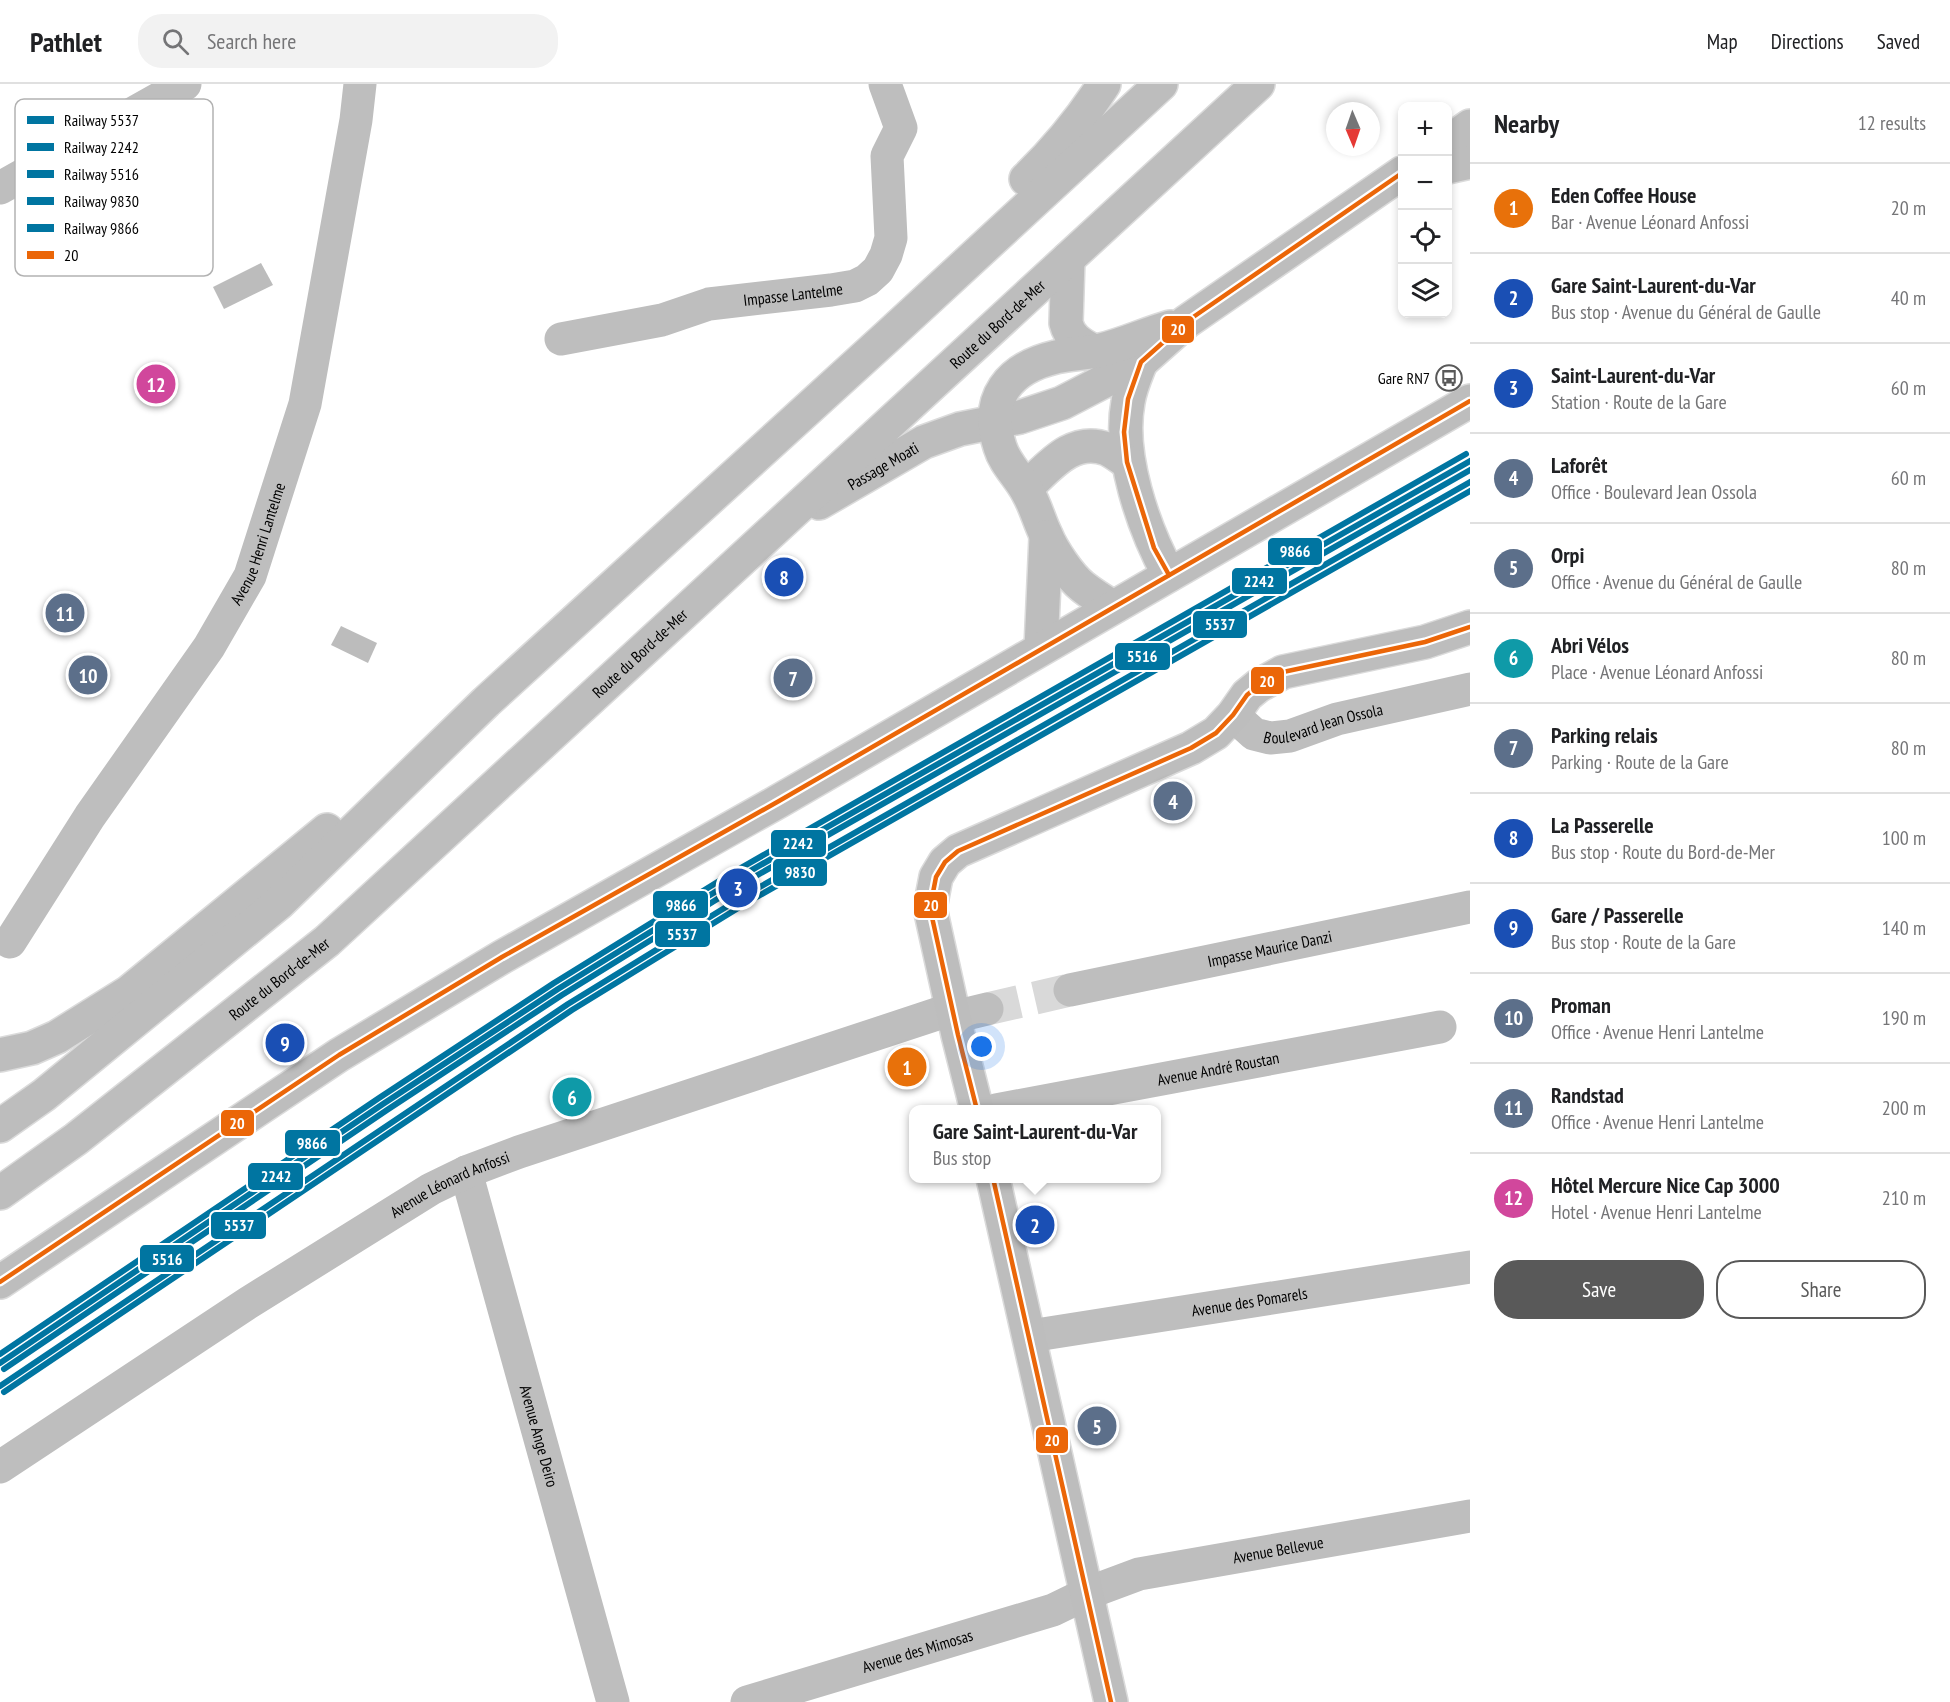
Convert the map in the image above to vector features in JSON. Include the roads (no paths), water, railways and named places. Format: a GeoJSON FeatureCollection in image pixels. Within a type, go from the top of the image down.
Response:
{"type":"FeatureCollection","features":[{"type":"Feature","properties":{"kind":"main road"},"geometry":{"type":"LineString","coordinates":[[889,335],[924,282],[1056,151],[1083,117],[1104,84]]}},
{"type":"Feature","properties":{"kind":"main road"},"geometry":{"type":"LineString","coordinates":[[0,1126],[44,1095],[279,903],[486,702],[1161,84]]}},
{"type":"Feature","properties":{"kind":"main road","name":"Route du Bord-de-Mer"},"geometry":{"type":"LineString","coordinates":[[0,1193],[76,1139],[327,941],[1258,84]]}},
{"type":"Feature","properties":{"kind":"main road"},"geometry":{"type":"LineString","coordinates":[[1452,139],[1470,126]]}},
{"type":"Feature","properties":{"kind":"main road"},"geometry":{"type":"LineString","coordinates":[[1452,166],[1470,162]]}},
{"type":"Feature","properties":{"kind":"main road","name":"Passage Moati"},"geometry":{"type":"LineString","coordinates":[[776,526],[870,475],[924,442],[960,429],[995,423],[1062,403],[1141,362],[1186,322],[1394,182]]}},
{"type":"Feature","properties":{"kind":"main road"},"geometry":{"type":"LineString","coordinates":[[1068,259],[1066,323],[1068,331],[1077,342],[1095,352]]}},
{"type":"Feature","properties":{"kind":"main road","name":"Passage Moati"},"geometry":{"type":"LineString","coordinates":[[1113,608],[1081,586],[1046,537],[1026,488],[1000,448],[995,423],[996,404],[1000,393],[1023,369],[1058,356],[1095,352],[1117,346],[1186,322]]}},
{"type":"Feature","properties":{"kind":"main road","name":"Passage Moati"},"geometry":{"type":"LineString","coordinates":[[1141,362],[1128,399],[1124,432],[1127,462],[1154,548],[1169,575]]}},
{"type":"Feature","properties":{"kind":"main road"},"geometry":{"type":"LineString","coordinates":[[0,1281],[339,1055],[502,957],[1470,401]]}},
{"type":"Feature","properties":{"kind":"main road"},"geometry":{"type":"LineString","coordinates":[[1026,488],[1064,453],[1074,447],[1086,445],[1107,449],[1127,462]]}},
{"type":"Feature","properties":{"kind":"main road","name":"Passage Moati"},"geometry":{"type":"LineString","coordinates":[[1041,648],[1046,537]]}},
{"type":"Feature","properties":{"kind":"main road"},"geometry":{"type":"LineString","coordinates":[[975,1105],[930,908],[936,877],[945,862],[958,851],[1191,748],[1216,733],[1233,716],[1247,695],[1283,672],[1425,642],[1470,627]]}},
{"type":"Feature","properties":{"kind":"main road"},"geometry":{"type":"LineString","coordinates":[[0,1055],[32,1048],[57,1036],[129,992],[486,702]]}},
{"type":"Feature","properties":{"kind":"main road"},"geometry":{"type":"LineString","coordinates":[[994,1183],[1111,1702]]}},
{"type":"Feature","properties":{"kind":"street"},"geometry":{"type":"LineString","coordinates":[[158,99],[185,84]]}},
{"type":"Feature","properties":{"kind":"street","name":"Avenue Henri Lantelme"},"geometry":{"type":"LineString","coordinates":[[10,942],[90,816],[209,647],[250,576],[305,404],[354,132],[360,84]]}},
{"type":"Feature","properties":{"kind":"street","name":"Impasse Lantelme"},"geometry":{"type":"LineString","coordinates":[[561,339],[662,320],[709,304],[831,290],[855,286],[867,280],[878,270],[891,238],[887,156],[902,128],[885,84]]}},
{"type":"Feature","properties":{"kind":"street"},"geometry":{"type":"LineString","coordinates":[[0,188],[15,180]]}},
{"type":"Feature","properties":{"kind":"street","name":"Boulevard Jean Ossola"},"geometry":{"type":"LineString","coordinates":[[1233,716],[1254,734],[1270,738],[1290,736],[1337,719],[1470,689]]}},
{"type":"Feature","properties":{"kind":"street","name":"Impasse Maurice Danzi"},"geometry":{"type":"LineString","coordinates":[[1070,990],[1470,907]]}},
{"type":"Feature","properties":{"kind":"street"},"geometry":{"type":"LineString","coordinates":[[953,1013],[987,1009]]}},
{"type":"Feature","properties":{"kind":"street","name":"Avenue Léonard Anfossi"},"geometry":{"type":"LineString","coordinates":[[0,1467],[248,1303],[431,1189],[466,1172],[540,1144],[953,1013]]}},
{"type":"Feature","properties":{"kind":"street","name":"Avenue André Roustan"},"geometry":{"type":"LineString","coordinates":[[1023,1105],[1440,1027]]}},
{"type":"Feature","properties":{"kind":"street","name":"Avenue Ange Deiro"},"geometry":{"type":"LineString","coordinates":[[466,1172],[614,1702]]}},
{"type":"Feature","properties":{"kind":"street","name":"Avenue des Pomarels"},"geometry":{"type":"LineString","coordinates":[[1030,1336],[1470,1267]]}},
{"type":"Feature","properties":{"kind":"street","name":"Avenue Bellevue"},"geometry":{"type":"LineString","coordinates":[[1088,1593],[1139,1574],[1470,1516]]}},
{"type":"Feature","properties":{"kind":"street","name":"Avenue des Mimosas"},"geometry":{"type":"LineString","coordinates":[[747,1702],[1053,1610],[1088,1593]]}},
{"type":"Feature","properties":{"kind":"tunnel"},"geometry":{"type":"LineString","coordinates":[[987,1009],[1070,990]]}},
{"type":"Feature","properties":{"kind":"rail line","name":"9866"},"geometry":{"type":"LineString","coordinates":[[0,1354],[379,1098],[554,983],[732,873],[1466,454]]}},
{"type":"Feature","properties":{"kind":"rail line","name":"2242"},"geometry":{"type":"LineString","coordinates":[[0,1363],[383,1104],[558,989],[736,879],[1470,461]]}},
{"type":"Feature","properties":{"kind":"rail line","name":"5516"},"geometry":{"type":"LineString","coordinates":[[4,1369],[387,1110],[562,995],[740,885],[1470,470]]}},
{"type":"Feature","properties":{"kind":"rail line","name":"5537"},"geometry":{"type":"LineString","coordinates":[[0,1386],[568,1004],[744,896],[1470,482]]}},
{"type":"Feature","properties":{"kind":"rail line","name":"9830"},"geometry":{"type":"LineString","coordinates":[[4,1392],[572,1010],[748,902],[1470,491]]}},
{"type":"Feature","properties":{"kind":"place","name":"Gare RN7"},"geometry":{"type":"Point","coordinates":[1449,378]}},
{"type":"Feature","properties":{"kind":"place","name":"Hôtel Mercure Nice Cap 3000"},"geometry":{"type":"Point","coordinates":[156,384]}},
{"type":"Feature","properties":{"kind":"place","name":"La Passerelle"},"geometry":{"type":"Point","coordinates":[784,577]}},
{"type":"Feature","properties":{"kind":"place","name":"Randstad"},"geometry":{"type":"Point","coordinates":[65,613]}},
{"type":"Feature","properties":{"kind":"place","name":"Proman"},"geometry":{"type":"Point","coordinates":[88,675]}},
{"type":"Feature","properties":{"kind":"place","name":"Parking relais"},"geometry":{"type":"Point","coordinates":[793,678]}},
{"type":"Feature","properties":{"kind":"place","name":"Laforêt"},"geometry":{"type":"Point","coordinates":[1173,801]}},
{"type":"Feature","properties":{"kind":"place","name":"Saint-Laurent-du-Var"},"geometry":{"type":"Point","coordinates":[738,888]}},
{"type":"Feature","properties":{"kind":"place","name":"Gare / Passerelle"},"geometry":{"type":"Point","coordinates":[285,1043]}},
{"type":"Feature","properties":{"kind":"place","name":"Eden Coffee House"},"geometry":{"type":"Point","coordinates":[907,1067]}},
{"type":"Feature","properties":{"kind":"place","name":"Abri Vélos"},"geometry":{"type":"Point","coordinates":[572,1097]}},
{"type":"Feature","properties":{"kind":"place","name":"Gare Saint-Laurent-du-Var"},"geometry":{"type":"Point","coordinates":[1035,1225]}},
{"type":"Feature","properties":{"kind":"place","name":"Orpi"},"geometry":{"type":"Point","coordinates":[1097,1426]}}]}
